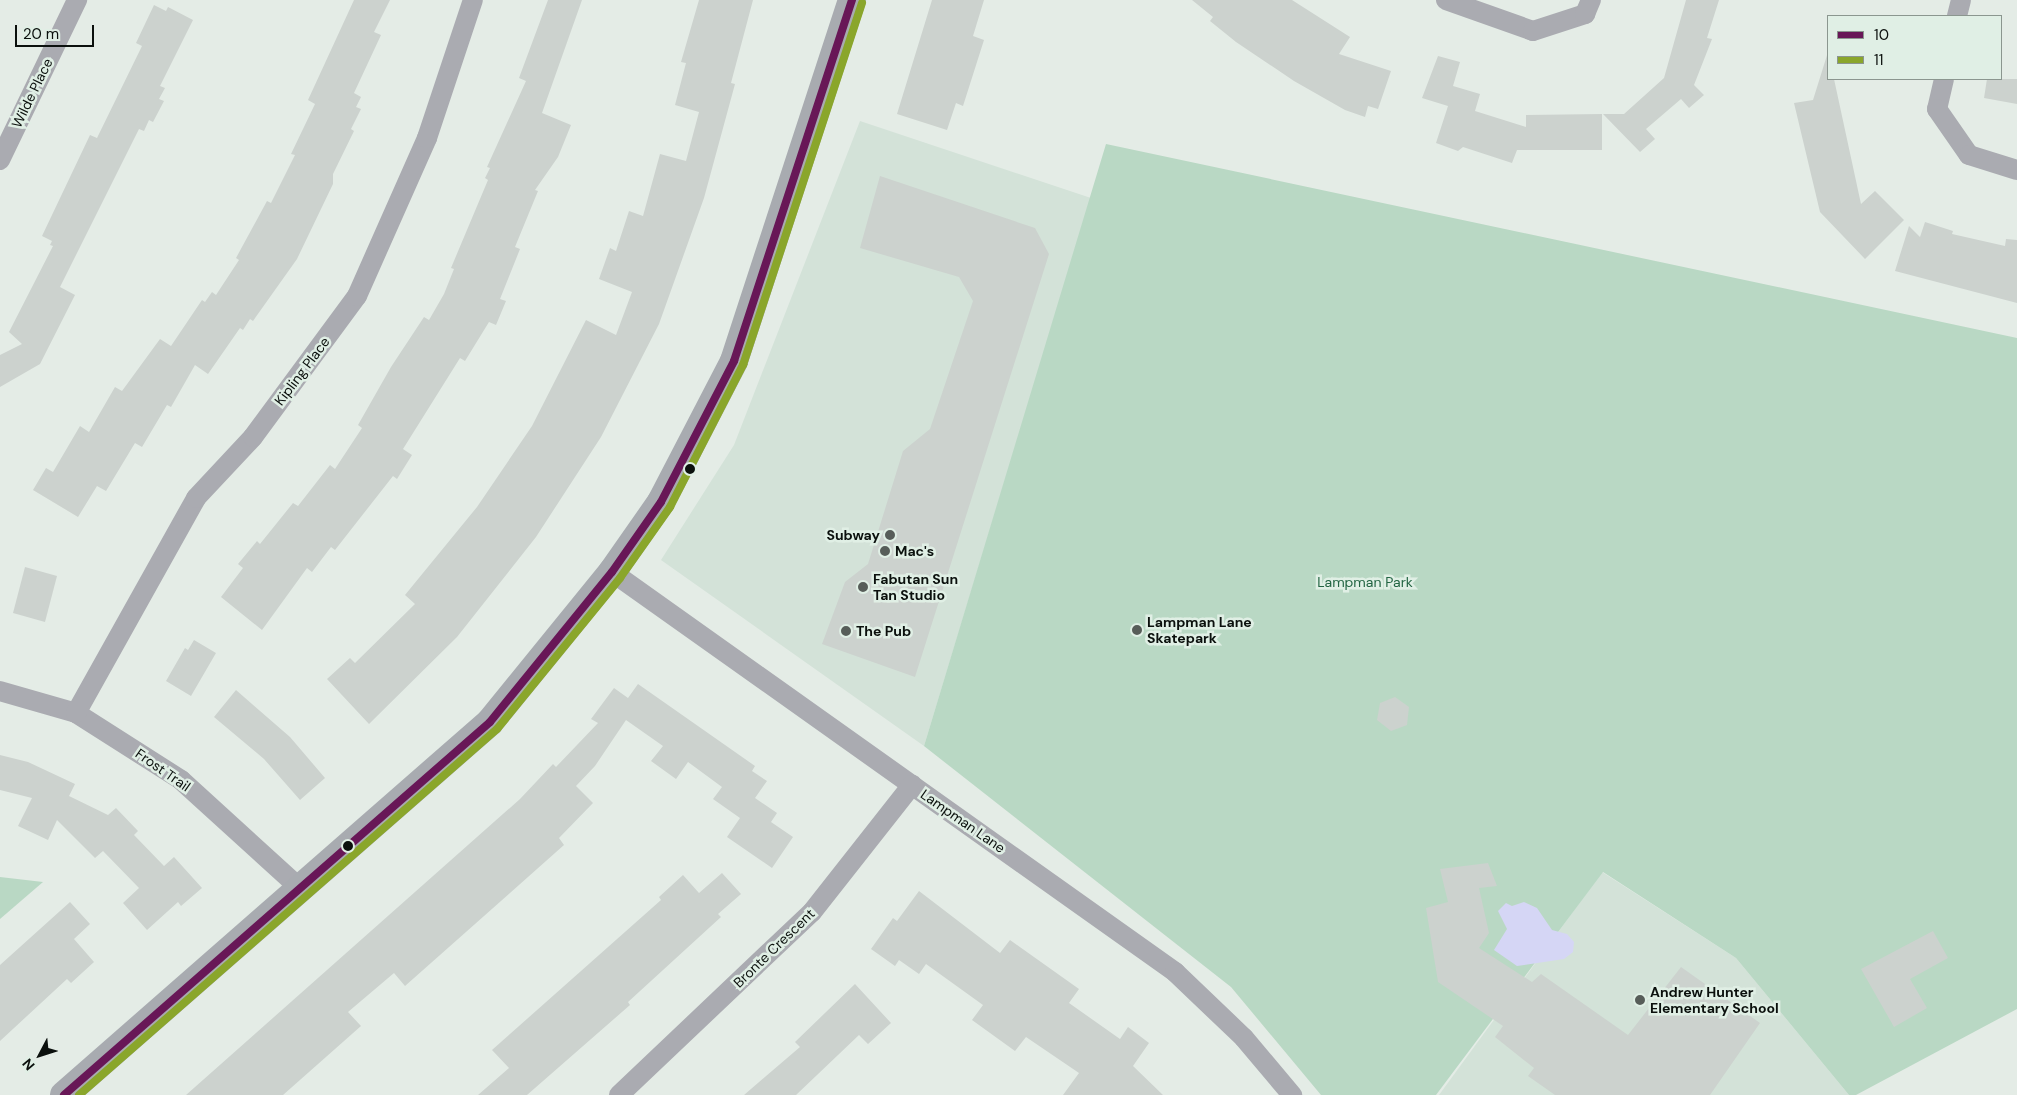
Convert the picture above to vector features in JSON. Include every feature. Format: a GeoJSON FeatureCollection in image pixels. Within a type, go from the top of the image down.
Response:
{"type":"FeatureCollection","features":[{"type":"Feature","properties":{"kind":"street","name":"Wilde Place"},"geometry":{"type":"LineString","coordinates":[[0,160],[77,0]]}},
{"type":"Feature","properties":{"kind":"street","name":"Kipling Place"},"geometry":{"type":"LineString","coordinates":[[76,713],[196,498],[253,437],[357,296],[427,138],[473,0]]}},
{"type":"Feature","properties":{"kind":"street"},"geometry":{"type":"LineString","coordinates":[[64,1095],[302,890],[490,722],[612,572],[661,502],[734,361],[852,0]]}},
{"type":"Feature","properties":{"kind":"street"},"geometry":{"type":"LineString","coordinates":[[1446,0],[1533,31],[1585,14],[1591,0]]}},
{"type":"Feature","properties":{"kind":"street"},"geometry":{"type":"LineString","coordinates":[[1958,15],[1961,0]]}},
{"type":"Feature","properties":{"kind":"street"},"geometry":{"type":"LineString","coordinates":[[1944,80],[1937,109],[1969,155],[2017,170]]}},
{"type":"Feature","properties":{"kind":"street","name":"Lampman Lane"},"geometry":{"type":"LineString","coordinates":[[612,572],[1176,972],[1244,1038],[1292,1095]]}},
{"type":"Feature","properties":{"kind":"street","name":"Frost Trail"},"geometry":{"type":"LineString","coordinates":[[0,690],[76,713],[181,780],[302,890]]}},
{"type":"Feature","properties":{"kind":"street","name":"Bronte Crescent"},"geometry":{"type":"LineString","coordinates":[[619,1095],[812,912],[912,785]]}},
{"type":"Feature","properties":{"kind":"shaded area"},"geometry":{"type":"Polygon","coordinates":[[[860,121],[1091,198],[924,746],[661,560],[734,445],[860,121]]]}},
{"type":"Feature","properties":{"kind":"shaded area","name":"Andrew Hunter Elementary School"},"geometry":{"type":"Polygon","coordinates":[[[1602,872],[1736,958],[1849,1095],[1439,1095],[1602,872]]]}},
{"type":"Feature","properties":{"kind":"green space","name":"Lampman Park"},"geometry":{"type":"Polygon","coordinates":[[[1106,144],[2017,338],[2017,1009],[1856,1095],[1849,1095],[1736,958],[1603,872],[1436,1095],[1321,1095],[1231,987],[924,746],[1106,144]]]}},
{"type":"Feature","properties":{"kind":"green space"},"geometry":{"type":"Polygon","coordinates":[[[0,877],[43,882],[0,919],[0,877]]]}},
{"type":"Feature","properties":{"kind":"water"},"geometry":{"type":"Polygon","coordinates":[[[1524,902],[1537,908],[1552,930],[1567,934],[1574,942],[1573,952],[1564,959],[1517,966],[1494,950],[1507,929],[1498,911],[1506,903],[1512,906],[1524,902]]]}},
{"type":"Feature","properties":{"kind":"building"},"geometry":{"type":"Polygon","coordinates":[[[354,0],[390,0],[374,32],[381,35],[354,93],[361,97],[356,107],[361,109],[351,129],[354,131],[333,174],[333,184],[297,259],[253,321],[250,319],[243,330],[240,328],[208,374],[195,365],[171,407],[167,405],[142,447],[135,443],[106,491],[97,486],[78,517],[33,490],[46,468],[53,472],[80,426],[89,432],[115,387],[122,391],[160,339],[171,346],[202,300],[205,302],[212,292],[216,295],[239,260],[236,258],[267,201],[271,203],[295,155],[291,154],[315,104],[308,100],[354,0]]]}},
{"type":"Feature","properties":{"kind":"building"},"geometry":{"type":"Polygon","coordinates":[[[548,0],[582,0],[542,113],[571,125],[558,157],[535,190],[538,191],[515,247],[520,249],[500,299],[506,301],[496,325],[489,322],[465,361],[460,358],[403,449],[412,455],[397,479],[393,476],[335,550],[331,547],[312,572],[307,568],[262,630],[221,597],[243,568],[238,564],[257,541],[260,544],[293,503],[298,506],[330,465],[335,469],[362,428],[358,425],[391,367],[424,317],[429,320],[444,294],[454,269],[451,268],[488,180],[485,178],[490,168],[487,167],[526,81],[519,78],[548,0]]]}},
{"type":"Feature","properties":{"kind":"building"},"geometry":{"type":"Polygon","coordinates":[[[699,0],[753,0],[731,83],[735,84],[704,198],[659,324],[601,437],[536,537],[457,637],[369,724],[327,679],[350,658],[355,663],[415,604],[405,595],[477,507],[532,426],[586,320],[616,335],[632,292],[599,279],[610,248],[616,251],[629,211],[643,216],[660,154],[686,161],[699,112],[675,105],[686,63],[681,62],[699,0]]]}},
{"type":"Feature","properties":{"kind":"building"},"geometry":{"type":"Polygon","coordinates":[[[932,0],[984,0],[973,36],[984,40],[963,106],[956,103],[947,130],[897,114],[932,0]]]}},
{"type":"Feature","properties":{"kind":"building"},"geometry":{"type":"Polygon","coordinates":[[[1192,0],[1292,0],[1350,37],[1339,54],[1391,71],[1378,109],[1368,106],[1365,117],[1345,110],[1294,81],[1236,42],[1210,21],[1213,17],[1192,0]]]}},
{"type":"Feature","properties":{"kind":"building"},"geometry":{"type":"Polygon","coordinates":[[[1686,0],[1719,0],[1707,38],[1712,39],[1694,85],[1704,95],[1689,108],[1681,99],[1646,129],[1655,139],[1640,152],[1603,114],[1624,114],[1664,78],[1686,0]]]}},
{"type":"Feature","properties":{"kind":"building"},"geometry":{"type":"Polygon","coordinates":[[[154,5],[166,11],[168,7],[193,20],[160,86],[165,88],[159,99],[164,101],[153,122],[149,120],[144,131],[139,129],[60,287],[75,295],[40,364],[0,387],[0,355],[22,344],[9,332],[53,246],[50,245],[52,241],[42,236],[90,135],[97,138],[142,46],[136,43],[154,5]]]}},
{"type":"Feature","properties":{"kind":"building"},"geometry":{"type":"Polygon","coordinates":[[[1827,55],[1827,80],[1834,80],[1861,204],[1875,191],[1904,220],[1865,259],[1820,212],[1794,103],[1813,100],[1827,55]]]}},
{"type":"Feature","properties":{"kind":"building"},"geometry":{"type":"Polygon","coordinates":[[[1438,56],[1460,62],[1453,86],[1480,94],[1475,111],[1526,127],[1526,115],[1602,114],[1602,150],[1517,150],[1512,163],[1463,147],[1458,151],[1436,143],[1448,106],[1422,98],[1438,56]]]}},
{"type":"Feature","properties":{"kind":"building"},"geometry":{"type":"Polygon","coordinates":[[[2017,79],[2017,104],[1984,98],[1987,80],[2017,79]]]}},
{"type":"Feature","properties":{"kind":"building"},"geometry":{"type":"Polygon","coordinates":[[[880,176],[1035,228],[1049,254],[915,677],[822,644],[845,582],[868,564],[903,451],[930,429],[973,301],[959,277],[860,248],[880,176]]]}},
{"type":"Feature","properties":{"kind":"building"},"geometry":{"type":"Polygon","coordinates":[[[1925,222],[1953,231],[1952,234],[2005,246],[2006,239],[2017,240],[2017,303],[1895,271],[1909,226],[1920,237],[1925,222]]]}},
{"type":"Feature","properties":{"kind":"building"},"geometry":{"type":"Polygon","coordinates":[[[25,567],[57,576],[45,622],[13,613],[25,567]]]}},
{"type":"Feature","properties":{"kind":"building"},"geometry":{"type":"Polygon","coordinates":[[[194,640],[216,653],[191,696],[166,681],[185,648],[188,650],[194,640]]]}},
{"type":"Feature","properties":{"kind":"building"},"geometry":{"type":"Polygon","coordinates":[[[638,684],[755,766],[752,771],[767,781],[755,798],[777,813],[771,822],[793,837],[772,868],[727,837],[740,818],[713,799],[722,787],[688,762],[676,779],[651,761],[663,746],[626,720],[595,766],[576,786],[593,803],[559,838],[564,845],[405,986],[394,973],[348,1012],[361,1026],[283,1095],[186,1095],[520,799],[553,764],[556,767],[598,723],[591,719],[614,688],[628,698],[638,684]]]}},
{"type":"Feature","properties":{"kind":"building"},"geometry":{"type":"Polygon","coordinates":[[[236,690],[290,737],[325,778],[300,800],[264,759],[214,717],[236,690]]]}},
{"type":"Feature","properties":{"kind":"building"},"geometry":{"type":"Polygon","coordinates":[[[1395,697],[1409,707],[1407,725],[1391,731],[1377,720],[1380,703],[1395,697]]]}},
{"type":"Feature","properties":{"kind":"building"},"geometry":{"type":"Polygon","coordinates":[[[0,755],[28,762],[75,784],[69,796],[108,815],[116,808],[138,831],[134,835],[164,866],[174,857],[202,888],[181,906],[178,902],[147,930],[123,903],[139,888],[103,851],[95,858],[57,820],[48,840],[18,826],[32,798],[0,790],[0,755]]]}},
{"type":"Feature","properties":{"kind":"building"},"geometry":{"type":"Polygon","coordinates":[[[1488,863],[1497,886],[1479,888],[1489,933],[1479,948],[1532,982],[1541,974],[1628,1035],[1681,967],[1760,1023],[1710,1095],[1555,1095],[1528,1076],[1534,1068],[1495,1037],[1503,1026],[1438,982],[1426,908],[1448,902],[1440,869],[1488,863]]]}},
{"type":"Feature","properties":{"kind":"building"},"geometry":{"type":"Polygon","coordinates":[[[722,873],[741,894],[718,914],[721,917],[628,1002],[630,1005],[527,1095],[478,1095],[509,1068],[492,1050],[661,900],[659,897],[683,875],[699,893],[722,873]]]}},
{"type":"Feature","properties":{"kind":"building"},"geometry":{"type":"Polygon","coordinates":[[[919,891],[1000,953],[1010,940],[1079,989],[1069,1003],[1120,1039],[1128,1027],[1149,1043],[1133,1066],[1163,1095],[1063,1095],[1079,1073],[1026,1037],[1015,1051],[972,1020],[983,1005],[926,964],[919,974],[899,960],[895,966],[871,949],[893,918],[897,921],[919,891]]]}},
{"type":"Feature","properties":{"kind":"building"},"geometry":{"type":"Polygon","coordinates":[[[70,902],[90,924],[74,939],[94,962],[71,983],[67,979],[0,1041],[0,965],[70,902]]]}},
{"type":"Feature","properties":{"kind":"building"},"geometry":{"type":"Polygon","coordinates":[[[1933,931],[1948,958],[1910,979],[1927,1008],[1894,1027],[1861,969],[1933,931]]]}},
{"type":"Feature","properties":{"kind":"building"},"geometry":{"type":"Polygon","coordinates":[[[855,984],[891,1023],[868,1044],[859,1035],[796,1095],[744,1095],[800,1047],[795,1042],[855,984]]]}},
{"type":"Feature","properties":{"kind":"transit line","name":"10"},"geometry":{"type":"LineString","coordinates":[[64,1095],[490,722],[612,572],[661,502],[734,361],[852,0]]}},
{"type":"Feature","properties":{"kind":"transit line","name":"11"},"geometry":{"type":"LineString","coordinates":[[79,1095],[497,729],[620,578],[670,507],[743,365],[862,3]]}},
{"type":"Feature","properties":{"kind":"place","name":"Subway"},"geometry":{"type":"Point","coordinates":[890,535]}},
{"type":"Feature","properties":{"kind":"place","name":"Mac's"},"geometry":{"type":"Point","coordinates":[885,551]}},
{"type":"Feature","properties":{"kind":"place","name":"Fabutan Sun Tan Studio"},"geometry":{"type":"Point","coordinates":[863,587]}},
{"type":"Feature","properties":{"kind":"place","name":"Lampman Lane Skatepark"},"geometry":{"type":"Point","coordinates":[1137,630]}},
{"type":"Feature","properties":{"kind":"place","name":"The Pub"},"geometry":{"type":"Point","coordinates":[846,631]}},
{"type":"Feature","properties":{"kind":"place","name":"Andrew Hunter Elementary School"},"geometry":{"type":"Point","coordinates":[1640,1000]}}]}
